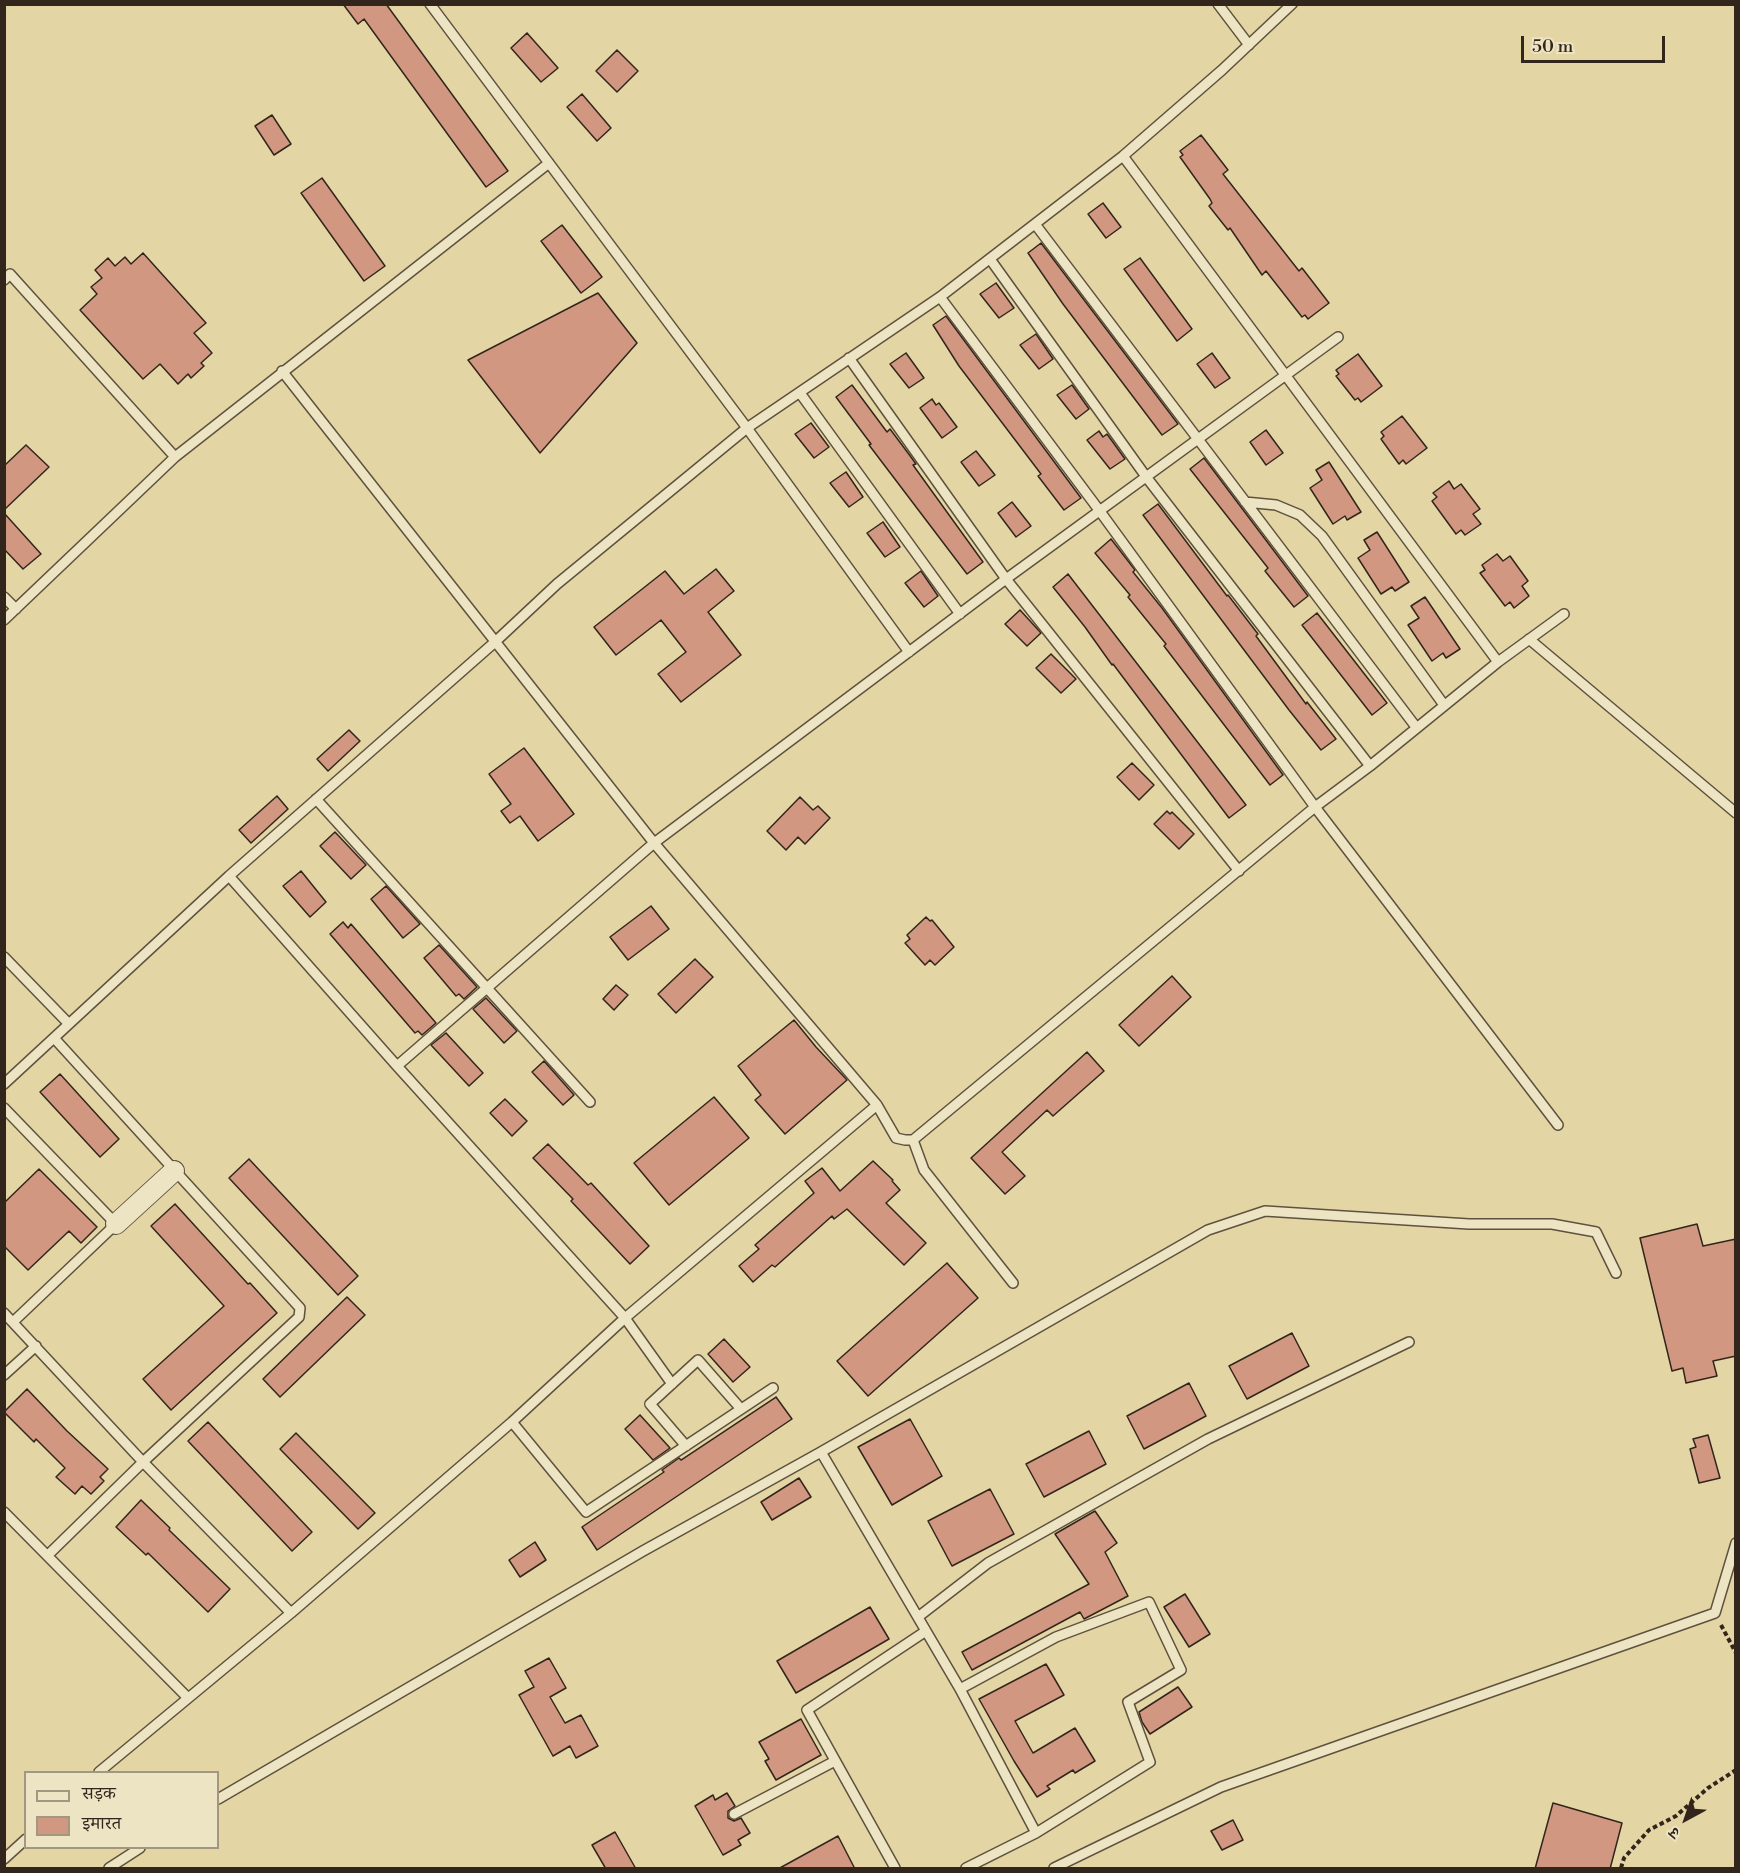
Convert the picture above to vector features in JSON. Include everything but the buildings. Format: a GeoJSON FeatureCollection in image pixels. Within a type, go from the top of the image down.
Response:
{"type":"FeatureCollection","features":[{"type":"Feature","properties":{"kind":"street"},"geometry":{"type":"LineString","coordinates":[[116,1224],[174,1171]]}},
{"type":"Feature","properties":{"kind":"lane"},"geometry":{"type":"LineString","coordinates":[[430,4],[747,428],[909,652]]}},
{"type":"Feature","properties":{"kind":"lane"},"geometry":{"type":"LineString","coordinates":[[1218,4],[1249,45]]}},
{"type":"Feature","properties":{"kind":"lane"},"geometry":{"type":"LineString","coordinates":[[4,1084],[229,876],[495,642],[557,584],[747,428],[940,297],[1123,156],[1292,4]]}},
{"type":"Feature","properties":{"kind":"lane"},"geometry":{"type":"LineString","coordinates":[[1123,156],[1498,662]]}},
{"type":"Feature","properties":{"kind":"lane"},"geometry":{"type":"LineString","coordinates":[[4,620],[175,457],[549,162]]}},
{"type":"Feature","properties":{"kind":"lane"},"geometry":{"type":"LineString","coordinates":[[1035,224],[1416,727]]}},
{"type":"Feature","properties":{"kind":"lane"},"geometry":{"type":"LineString","coordinates":[[990,259],[1147,478],[1370,766]]}},
{"type":"Feature","properties":{"kind":"lane"},"geometry":{"type":"LineString","coordinates":[[6,274],[175,457]]}},
{"type":"Feature","properties":{"kind":"lane"},"geometry":{"type":"LineString","coordinates":[[940,297],[1099,510],[1315,807],[1558,1125]]}},
{"type":"Feature","properties":{"kind":"lane"},"geometry":{"type":"LineString","coordinates":[[397,1066],[654,843],[1099,510],[1147,478],[1338,337]]}},
{"type":"Feature","properties":{"kind":"lane"},"geometry":{"type":"LineString","coordinates":[[849,358],[1006,579],[1239,871]]}},
{"type":"Feature","properties":{"kind":"lane"},"geometry":{"type":"LineString","coordinates":[[282,371],[654,843],[877,1105],[896,1138],[904,1140],[913,1140],[1315,807],[1370,766],[1498,662],[1564,614]]}},
{"type":"Feature","properties":{"kind":"lane"},"geometry":{"type":"LineString","coordinates":[[800,393],[960,614]]}},
{"type":"Feature","properties":{"kind":"lane"},"geometry":{"type":"LineString","coordinates":[[1245,502],[1276,505],[1300,515],[1322,536],[1444,705]]}},
{"type":"Feature","properties":{"kind":"lane"},"geometry":{"type":"LineString","coordinates":[[4,597],[16,609]]}},
{"type":"Feature","properties":{"kind":"lane"},"geometry":{"type":"LineString","coordinates":[[1529,639],[1736,813]]}},
{"type":"Feature","properties":{"kind":"lane"},"geometry":{"type":"LineString","coordinates":[[316,799],[590,1102]]}},
{"type":"Feature","properties":{"kind":"lane"},"geometry":{"type":"LineString","coordinates":[[229,876],[397,1066],[626,1318],[672,1384]]}},
{"type":"Feature","properties":{"kind":"lane"},"geometry":{"type":"LineString","coordinates":[[4,957],[69,1024]]}},
{"type":"Feature","properties":{"kind":"lane"},"geometry":{"type":"LineString","coordinates":[[48,1556],[143,1461],[299,1317],[300,1308],[54,1038]]}},
{"type":"Feature","properties":{"kind":"lane"},"geometry":{"type":"LineString","coordinates":[[101,1771],[291,1613],[512,1422],[626,1318],[877,1105]]}},
{"type":"Feature","properties":{"kind":"lane"},"geometry":{"type":"LineString","coordinates":[[4,1108],[116,1224],[13,1322]]}},
{"type":"Feature","properties":{"kind":"lane"},"geometry":{"type":"LineString","coordinates":[[913,1140],[924,1170],[1013,1283]]}},
{"type":"Feature","properties":{"kind":"lane"},"geometry":{"type":"LineString","coordinates":[[219,1798],[643,1551],[821,1452],[1208,1230],[1265,1211],[1469,1224],[1552,1224],[1596,1232],[1616,1273]]}},
{"type":"Feature","properties":{"kind":"lane"},"geometry":{"type":"LineString","coordinates":[[4,1313],[143,1461],[291,1613]]}},
{"type":"Feature","properties":{"kind":"lane"},"geometry":{"type":"LineString","coordinates":[[918,1617],[988,1563],[1208,1439],[1409,1342]]}},
{"type":"Feature","properties":{"kind":"lane"},"geometry":{"type":"LineString","coordinates":[[4,1375],[36,1346]]}},
{"type":"Feature","properties":{"kind":"lane"},"geometry":{"type":"LineString","coordinates":[[686,1446],[650,1404],[698,1360],[741,1409]]}},
{"type":"Feature","properties":{"kind":"lane"},"geometry":{"type":"LineString","coordinates":[[512,1422],[586,1512],[773,1388]]}},
{"type":"Feature","properties":{"kind":"lane"},"geometry":{"type":"LineString","coordinates":[[821,1452],[960,1689],[1036,1833]]}},
{"type":"Feature","properties":{"kind":"lane"},"geometry":{"type":"LineString","coordinates":[[4,1512],[188,1698]]}},
{"type":"Feature","properties":{"kind":"lane"},"geometry":{"type":"LineString","coordinates":[[1054,1868],[1221,1787],[1715,1613],[1736,1543]]}},
{"type":"Feature","properties":{"kind":"lane"},"geometry":{"type":"LineString","coordinates":[[960,1689],[1056,1637],[1149,1602],[1181,1670],[1128,1701],[1150,1762],[1036,1833],[966,1869]]}},
{"type":"Feature","properties":{"kind":"lane"},"geometry":{"type":"LineString","coordinates":[[895,1869],[807,1710],[926,1631]]}},
{"type":"Feature","properties":{"kind":"lane"},"geometry":{"type":"LineString","coordinates":[[734,1814],[835,1761]]}},
{"type":"Feature","properties":{"kind":"lane"},"geometry":{"type":"LineString","coordinates":[[4,1858],[24,1841]]}},
{"type":"Feature","properties":{"kind":"lane"},"geometry":{"type":"LineString","coordinates":[[109,1869],[139,1849]]}},
{"type":"Feature","properties":{"kind":"path"},"geometry":{"type":"LineString","coordinates":[[1715,1613],[1736,1653]]}},
{"type":"Feature","properties":{"kind":"path"},"geometry":{"type":"LineString","coordinates":[[1621,1869],[1624,1858],[1649,1830],[1676,1816],[1708,1788],[1736,1770]]}}]}
